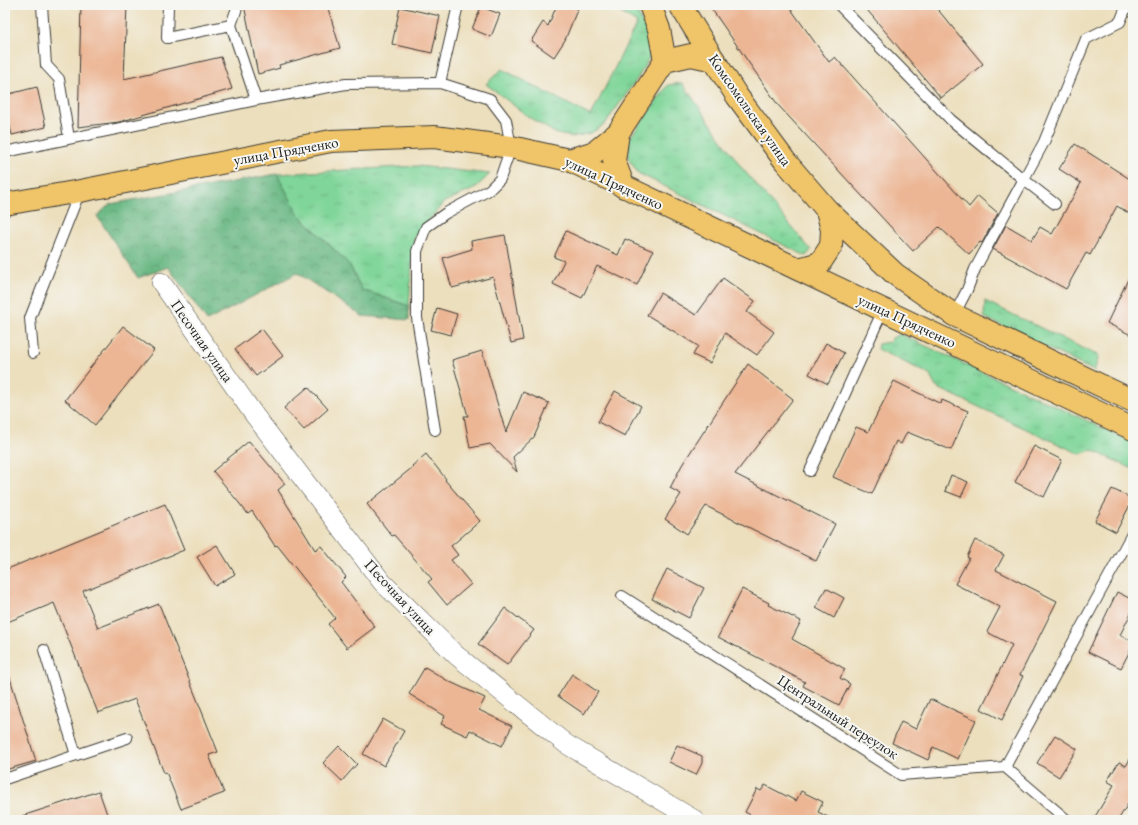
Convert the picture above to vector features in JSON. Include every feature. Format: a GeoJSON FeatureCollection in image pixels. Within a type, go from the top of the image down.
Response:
{"type":"FeatureCollection","features":[{"type":"Feature","properties":{"kind":"main road"},"geometry":{"type":"LineString","coordinates":[[569,160],[596,152],[618,133],[665,61],[659,29],[650,5]]}},
{"type":"Feature","properties":{"kind":"main road","name":"Комсомольская улица"},"geometry":{"type":"LineString","coordinates":[[680,5],[737,96],[784,161],[827,210]]}},
{"type":"Feature","properties":{"kind":"main road"},"geometry":{"type":"LineString","coordinates":[[665,61],[691,55],[714,60]]}},
{"type":"Feature","properties":{"kind":"main road"},"geometry":{"type":"LineString","coordinates":[[618,133],[614,161],[624,187]]}},
{"type":"Feature","properties":{"kind":"main road","name":"улица Прядченко"},"geometry":{"type":"LineString","coordinates":[[5,204],[80,191],[332,141],[434,137],[511,147],[569,160],[1133,429]]}},
{"type":"Feature","properties":{"kind":"main road"},"geometry":{"type":"LineString","coordinates":[[798,269],[820,263],[831,246],[832,230],[827,210]]}},
{"type":"Feature","properties":{"kind":"main road","name":"улица Прядченко"},"geometry":{"type":"LineString","coordinates":[[827,210],[895,274],[954,316],[1133,401]]}},
{"type":"Feature","properties":{"kind":"street","name":"Песочная улица"},"geometry":{"type":"LineString","coordinates":[[161,282],[255,416],[382,582],[456,655],[566,744],[695,820]]}},
{"type":"Feature","properties":{"kind":"lane"},"geometry":{"type":"LineString","coordinates":[[42,5],[46,65],[59,79],[69,138]]}},
{"type":"Feature","properties":{"kind":"lane"},"geometry":{"type":"LineString","coordinates":[[168,5],[167,38],[231,25]]}},
{"type":"Feature","properties":{"kind":"lane"},"geometry":{"type":"LineString","coordinates":[[238,5],[231,25],[256,100]]}},
{"type":"Feature","properties":{"kind":"lane"},"geometry":{"type":"LineString","coordinates":[[440,83],[458,5]]}},
{"type":"Feature","properties":{"kind":"lane"},"geometry":{"type":"LineString","coordinates":[[840,5],[951,120],[1055,204]]}},
{"type":"Feature","properties":{"kind":"lane"},"geometry":{"type":"LineString","coordinates":[[954,316],[967,290],[975,269],[1044,142],[1086,39],[1120,22],[1127,5]]}},
{"type":"Feature","properties":{"kind":"lane"},"geometry":{"type":"LineString","coordinates":[[5,152],[256,100],[346,84],[440,83],[490,99],[506,120],[511,147],[500,179],[489,190],[446,213],[426,227],[417,251],[417,318],[436,430]]}},
{"type":"Feature","properties":{"kind":"lane"},"geometry":{"type":"LineString","coordinates":[[33,353],[30,318],[80,191]]}},
{"type":"Feature","properties":{"kind":"lane"},"geometry":{"type":"LineString","coordinates":[[810,471],[883,310]]}},
{"type":"Feature","properties":{"kind":"lane"},"geometry":{"type":"LineString","coordinates":[[1067,820],[1005,767],[1133,532]]}},
{"type":"Feature","properties":{"kind":"lane","name":"Центральный переулок"},"geometry":{"type":"LineString","coordinates":[[622,596],[900,775],[1005,767]]}},
{"type":"Feature","properties":{"kind":"lane"},"geometry":{"type":"LineString","coordinates":[[44,650],[76,755]]}},
{"type":"Feature","properties":{"kind":"lane"},"geometry":{"type":"LineString","coordinates":[[5,779],[127,738]]}},
{"type":"Feature","properties":{"kind":"green space"},"geometry":{"type":"Polygon","coordinates":[[[608,5],[633,5],[649,35],[650,56],[639,76],[605,124],[591,133],[572,137],[557,134],[530,118],[486,84],[502,69],[591,116],[637,23],[608,5]]]}},
{"type":"Feature","properties":{"kind":"green space"},"geometry":{"type":"Polygon","coordinates":[[[682,83],[742,168],[811,250],[806,256],[638,173],[628,158],[629,139],[668,85],[682,83]]]}},
{"type":"Feature","properties":{"kind":"green space"},"geometry":{"type":"Polygon","coordinates":[[[418,166],[490,174],[474,189],[444,202],[414,238],[409,306],[362,290],[349,264],[298,214],[277,174],[418,166]]]}},
{"type":"Feature","properties":{"kind":"green space"},"geometry":{"type":"Polygon","coordinates":[[[277,174],[298,214],[349,264],[362,290],[409,306],[409,320],[362,316],[297,273],[207,321],[168,267],[138,278],[97,216],[110,204],[277,174]]]}},
{"type":"Feature","properties":{"kind":"green space"},"geometry":{"type":"Polygon","coordinates":[[[985,301],[1099,356],[1094,371],[984,317],[985,301]]]}},
{"type":"Feature","properties":{"kind":"green space"},"geometry":{"type":"Polygon","coordinates":[[[900,334],[1133,442],[1133,469],[1092,450],[1080,454],[936,387],[929,374],[877,349],[878,344],[890,342],[892,338],[900,334]]]}},
{"type":"Feature","properties":{"kind":"building"},"geometry":{"type":"Polygon","coordinates":[[[81,5],[127,5],[124,79],[221,57],[232,89],[119,122],[78,127],[81,5]]]}},
{"type":"Feature","properties":{"kind":"building"},"geometry":{"type":"Polygon","coordinates":[[[244,5],[327,5],[340,48],[279,65],[280,68],[258,74],[244,5]]]}},
{"type":"Feature","properties":{"kind":"building"},"geometry":{"type":"Polygon","coordinates":[[[557,5],[579,5],[565,40],[554,57],[531,41],[543,22],[548,26],[557,5]]]}},
{"type":"Feature","properties":{"kind":"building"},"geometry":{"type":"Polygon","coordinates":[[[709,5],[788,5],[829,62],[835,57],[969,207],[978,196],[998,213],[982,243],[980,242],[969,254],[939,227],[913,251],[778,105],[709,5]]]}},
{"type":"Feature","properties":{"kind":"building"},"geometry":{"type":"Polygon","coordinates":[[[863,5],[934,5],[983,64],[941,98],[863,5]]]}},
{"type":"Feature","properties":{"kind":"building"},"geometry":{"type":"Polygon","coordinates":[[[400,7],[440,16],[432,53],[392,44],[400,7]]]}},
{"type":"Feature","properties":{"kind":"building"},"geometry":{"type":"Polygon","coordinates":[[[481,7],[500,14],[491,37],[472,29],[481,7]]]}},
{"type":"Feature","properties":{"kind":"building"},"geometry":{"type":"Polygon","coordinates":[[[37,87],[46,127],[12,135],[5,106],[5,95],[37,87]]]}},
{"type":"Feature","properties":{"kind":"building"},"geometry":{"type":"Polygon","coordinates":[[[1075,144],[1133,181],[1133,216],[1117,206],[1090,255],[1086,253],[1066,289],[993,249],[1006,225],[1032,240],[1040,227],[1052,234],[1081,183],[1059,169],[1075,144]]]}},
{"type":"Feature","properties":{"kind":"building"},"geometry":{"type":"Polygon","coordinates":[[[566,231],[618,255],[625,239],[653,251],[637,285],[597,266],[582,298],[553,284],[564,261],[554,257],[566,231]]]}},
{"type":"Feature","properties":{"kind":"building"},"geometry":{"type":"Polygon","coordinates":[[[505,235],[523,340],[511,343],[493,277],[452,288],[443,258],[472,249],[471,241],[505,235]]]}},
{"type":"Feature","properties":{"kind":"building"},"geometry":{"type":"Polygon","coordinates":[[[1133,269],[1133,336],[1107,323],[1133,269]]]}},
{"type":"Feature","properties":{"kind":"building"},"geometry":{"type":"Polygon","coordinates":[[[723,278],[755,301],[747,312],[774,332],[757,355],[725,333],[710,363],[693,355],[698,346],[647,315],[660,293],[696,315],[723,278]]]}},
{"type":"Feature","properties":{"kind":"building"},"geometry":{"type":"Polygon","coordinates":[[[437,308],[457,314],[451,335],[431,330],[437,308]]]}},
{"type":"Feature","properties":{"kind":"building"},"geometry":{"type":"Polygon","coordinates":[[[123,326],[154,350],[95,425],[65,400],[123,326]]]}},
{"type":"Feature","properties":{"kind":"building"},"geometry":{"type":"Polygon","coordinates":[[[262,329],[283,356],[256,376],[235,349],[262,329]]]}},
{"type":"Feature","properties":{"kind":"building"},"geometry":{"type":"Polygon","coordinates":[[[826,343],[844,353],[828,384],[809,374],[826,343]]]}},
{"type":"Feature","properties":{"kind":"building"},"geometry":{"type":"Polygon","coordinates":[[[482,351],[506,433],[523,392],[549,403],[534,437],[513,457],[517,472],[490,444],[470,448],[464,416],[468,416],[452,360],[482,351]]]}},
{"type":"Feature","properties":{"kind":"building"},"geometry":{"type":"Polygon","coordinates":[[[748,364],[793,399],[735,474],[835,524],[816,561],[706,506],[687,534],[665,519],[681,494],[670,488],[682,465],[748,364]]]}},
{"type":"Feature","properties":{"kind":"building"},"geometry":{"type":"Polygon","coordinates":[[[894,381],[941,404],[942,400],[968,411],[951,450],[907,432],[901,444],[896,441],[872,494],[833,477],[856,427],[868,432],[894,381]]]}},
{"type":"Feature","properties":{"kind":"building"},"geometry":{"type":"Polygon","coordinates":[[[308,387],[328,409],[304,430],[284,408],[308,387]]]}},
{"type":"Feature","properties":{"kind":"building"},"geometry":{"type":"Polygon","coordinates":[[[615,391],[641,406],[625,436],[598,422],[615,391]]]}},
{"type":"Feature","properties":{"kind":"building"},"geometry":{"type":"Polygon","coordinates":[[[249,441],[285,484],[278,490],[315,550],[321,546],[346,577],[341,582],[375,627],[347,648],[328,624],[335,618],[277,545],[275,546],[252,511],[248,514],[213,471],[249,441]]]}},
{"type":"Feature","properties":{"kind":"building"},"geometry":{"type":"Polygon","coordinates":[[[1034,446],[1062,460],[1044,497],[1015,482],[1034,446]]]}},
{"type":"Feature","properties":{"kind":"building"},"geometry":{"type":"Polygon","coordinates":[[[426,454],[446,479],[445,480],[480,521],[451,546],[458,555],[451,560],[471,584],[447,605],[428,582],[432,579],[394,535],[392,536],[367,504],[413,467],[412,466],[426,454]]]}},
{"type":"Feature","properties":{"kind":"building"},"geometry":{"type":"Polygon","coordinates":[[[951,475],[968,482],[961,497],[945,491],[951,475]]]}},
{"type":"Feature","properties":{"kind":"building"},"geometry":{"type":"Polygon","coordinates":[[[1112,489],[1133,499],[1116,532],[1095,521],[1112,489]]]}},
{"type":"Feature","properties":{"kind":"building"},"geometry":{"type":"Polygon","coordinates":[[[165,504],[184,550],[83,591],[98,628],[159,604],[218,752],[209,755],[224,793],[181,809],[166,772],[164,773],[135,699],[98,713],[54,603],[5,623],[5,570],[165,504]]]}},
{"type":"Feature","properties":{"kind":"building"},"geometry":{"type":"Polygon","coordinates":[[[975,540],[1004,555],[996,570],[1057,601],[1020,675],[1023,676],[1002,720],[981,709],[1012,645],[987,632],[1000,607],[955,584],[969,558],[967,557],[975,540]]]}},
{"type":"Feature","properties":{"kind":"building"},"geometry":{"type":"Polygon","coordinates":[[[217,545],[235,574],[215,586],[197,557],[217,545]]]}},
{"type":"Feature","properties":{"kind":"building"},"geometry":{"type":"Polygon","coordinates":[[[667,569],[704,588],[689,618],[652,599],[667,569]]]}},
{"type":"Feature","properties":{"kind":"building"},"geometry":{"type":"Polygon","coordinates":[[[826,588],[844,598],[834,618],[816,608],[826,588]]]}},
{"type":"Feature","properties":{"kind":"building"},"geometry":{"type":"Polygon","coordinates":[[[742,589],[769,603],[768,605],[801,621],[792,639],[845,669],[840,678],[850,684],[839,705],[803,686],[805,682],[718,637],[742,589]]]}},
{"type":"Feature","properties":{"kind":"building"},"geometry":{"type":"Polygon","coordinates":[[[1117,592],[1133,600],[1133,609],[1120,635],[1133,641],[1133,645],[1121,668],[1088,652],[1117,592]]]}},
{"type":"Feature","properties":{"kind":"building"},"geometry":{"type":"Polygon","coordinates":[[[505,608],[534,630],[507,665],[478,644],[505,608]]]}},
{"type":"Feature","properties":{"kind":"building"},"geometry":{"type":"Polygon","coordinates":[[[425,667],[448,681],[485,698],[479,710],[512,726],[502,746],[470,730],[467,736],[441,724],[445,716],[409,694],[425,667]]]}},
{"type":"Feature","properties":{"kind":"building"},"geometry":{"type":"Polygon","coordinates":[[[572,674],[598,692],[584,714],[558,696],[572,674]]]}},
{"type":"Feature","properties":{"kind":"building"},"geometry":{"type":"Polygon","coordinates":[[[9,675],[36,761],[5,770],[5,676],[9,675]]]}},
{"type":"Feature","properties":{"kind":"building"},"geometry":{"type":"Polygon","coordinates":[[[930,699],[976,720],[958,759],[933,747],[928,760],[892,743],[901,722],[916,729],[930,699]]]}},
{"type":"Feature","properties":{"kind":"building"},"geometry":{"type":"Polygon","coordinates":[[[383,719],[404,731],[384,766],[363,754],[383,719]]]}},
{"type":"Feature","properties":{"kind":"building"},"geometry":{"type":"Polygon","coordinates":[[[1055,735],[1077,749],[1059,777],[1037,763],[1055,735]]]}},
{"type":"Feature","properties":{"kind":"building"},"geometry":{"type":"Polygon","coordinates":[[[677,745],[702,756],[702,763],[696,775],[669,762],[677,745]]]}},
{"type":"Feature","properties":{"kind":"building"},"geometry":{"type":"Polygon","coordinates":[[[339,746],[357,764],[342,781],[323,763],[339,746]]]}},
{"type":"Feature","properties":{"kind":"building"},"geometry":{"type":"Polygon","coordinates":[[[1133,754],[1133,796],[1118,820],[1093,820],[1114,785],[1107,781],[1119,762],[1126,766],[1133,754]]]}},
{"type":"Feature","properties":{"kind":"building"},"geometry":{"type":"Polygon","coordinates":[[[765,785],[796,801],[801,791],[823,802],[818,812],[834,820],[760,820],[745,812],[757,789],[761,791],[765,785]]]}},
{"type":"Feature","properties":{"kind":"building"},"geometry":{"type":"Polygon","coordinates":[[[99,791],[109,820],[22,820],[22,816],[99,791]]]}}]}
